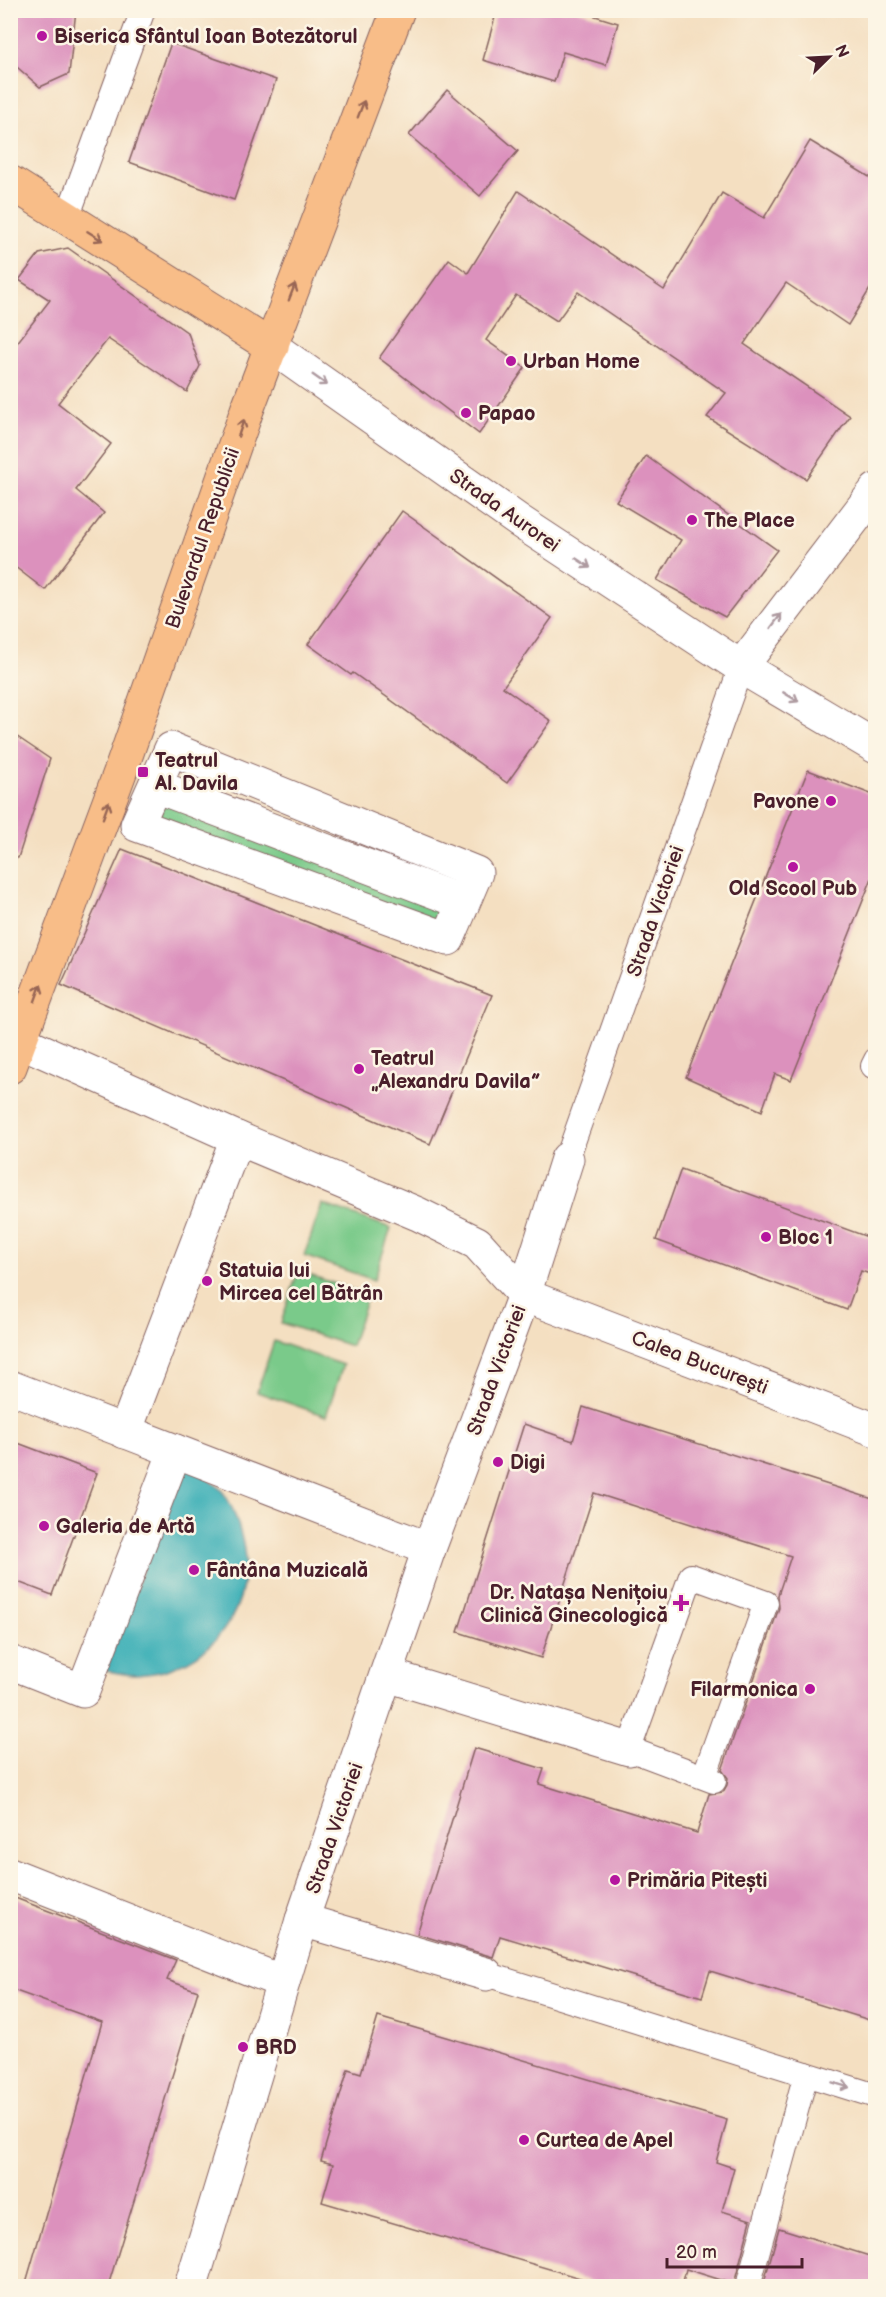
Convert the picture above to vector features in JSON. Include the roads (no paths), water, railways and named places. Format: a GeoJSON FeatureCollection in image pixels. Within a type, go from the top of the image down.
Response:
{"type":"FeatureCollection","features":[{"type":"Feature","properties":{"kind":"main road","name":"Bulevardul Republicii"},"geometry":{"type":"LineString","coordinates":[[15,1054],[272,347],[398,10]]}},
{"type":"Feature","properties":{"kind":"main road"},"geometry":{"type":"LineString","coordinates":[[10,182],[272,347]]}},
{"type":"Feature","properties":{"kind":"street","name":"Strada Aurorei"},"geometry":{"type":"LineString","coordinates":[[272,347],[519,521],[741,667],[876,747]]}},
{"type":"Feature","properties":{"kind":"street","name":"Strada Victoriei"},"geometry":{"type":"LineString","coordinates":[[741,667],[876,490]]}},
{"type":"Feature","properties":{"kind":"street"},"geometry":{"type":"LineString","coordinates":[[171,749],[476,873],[462,902],[448,939],[137,825],[171,749]]}},
{"type":"Feature","properties":{"kind":"street"},"geometry":{"type":"LineString","coordinates":[[15,1054],[237,1138],[418,1214],[477,1243],[524,1295]]}},
{"type":"Feature","properties":{"kind":"street"},"geometry":{"type":"LineString","coordinates":[[125,1432],[237,1138]]}},
{"type":"Feature","properties":{"kind":"street","name":"Strada Victoriei"},"geometry":{"type":"LineString","coordinates":[[191,2286],[302,1920],[429,1549],[524,1295],[567,1159]]}},
{"type":"Feature","properties":{"kind":"street","name":"Calea București"},"geometry":{"type":"LineString","coordinates":[[524,1295],[876,1430]]}},
{"type":"Feature","properties":{"kind":"street"},"geometry":{"type":"LineString","coordinates":[[10,1387],[429,1549]]}},
{"type":"Feature","properties":{"kind":"street"},"geometry":{"type":"LineString","coordinates":[[10,1662],[83,1691],[175,1451]]}},
{"type":"Feature","properties":{"kind":"street"},"geometry":{"type":"LineString","coordinates":[[387,1675],[629,1749]]}},
{"type":"Feature","properties":{"kind":"street"},"geometry":{"type":"LineString","coordinates":[[10,1874],[283,1982]]}},
{"type":"Feature","properties":{"kind":"street"},"geometry":{"type":"LineString","coordinates":[[302,1920],[486,1974]]}},
{"type":"Feature","properties":{"kind":"lane"},"geometry":{"type":"LineString","coordinates":[[67,218],[143,10]]}},
{"type":"Feature","properties":{"kind":"lane","name":"Strada Victoriei"},"geometry":{"type":"LineString","coordinates":[[567,1159],[741,667]]}},
{"type":"Feature","properties":{"kind":"lane"},"geometry":{"type":"LineString","coordinates":[[691,1576],[766,1603],[709,1779],[629,1749],[691,1576]]}},
{"type":"Feature","properties":{"kind":"lane"},"geometry":{"type":"LineString","coordinates":[[486,1974],[876,2096]]}},
{"type":"Feature","properties":{"kind":"lane"},"geometry":{"type":"LineString","coordinates":[[748,2286],[806,2074]]}},
{"type":"Feature","properties":{"kind":"water","name":"Fântâna Muzicală"},"geometry":{"type":"Polygon","coordinates":[[[183,1462],[222,1491],[235,1515],[245,1561],[243,1586],[236,1609],[223,1630],[207,1648],[187,1662],[163,1671],[137,1675],[105,1671],[183,1462]]]}},
{"type":"Feature","properties":{"kind":"place","name":"Biserica Sfântul Ioan Botezătorul"},"geometry":{"type":"Point","coordinates":[42,36]}},
{"type":"Feature","properties":{"kind":"place","name":"Urban Home"},"geometry":{"type":"Point","coordinates":[511,361]}},
{"type":"Feature","properties":{"kind":"place","name":"Papao"},"geometry":{"type":"Point","coordinates":[466,413]}},
{"type":"Feature","properties":{"kind":"place","name":"The Place"},"geometry":{"type":"Point","coordinates":[692,520]}},
{"type":"Feature","properties":{"kind":"place","name":"Teatrul Al. Davila"},"geometry":{"type":"Point","coordinates":[143,772]}},
{"type":"Feature","properties":{"kind":"place","name":"Pavone"},"geometry":{"type":"Point","coordinates":[831,801]}},
{"type":"Feature","properties":{"kind":"place","name":"Old Scool Pub"},"geometry":{"type":"Point","coordinates":[793,867]}},
{"type":"Feature","properties":{"kind":"place","name":"Teatrul „Alexandru Davila”"},"geometry":{"type":"Point","coordinates":[359,1069]}},
{"type":"Feature","properties":{"kind":"place","name":"Bloc 1"},"geometry":{"type":"Point","coordinates":[766,1237]}},
{"type":"Feature","properties":{"kind":"place","name":"Statuia lui Mircea cel Bătrân"},"geometry":{"type":"Point","coordinates":[207,1281]}},
{"type":"Feature","properties":{"kind":"place","name":"Digi"},"geometry":{"type":"Point","coordinates":[498,1462]}},
{"type":"Feature","properties":{"kind":"place","name":"Galeria de Artă"},"geometry":{"type":"Point","coordinates":[44,1526]}},
{"type":"Feature","properties":{"kind":"place","name":"Fântâna Muzicală"},"geometry":{"type":"Point","coordinates":[194,1570]}},
{"type":"Feature","properties":{"kind":"place","name":"Dr. Natașa Nenițoiu Clinică Ginecologică"},"geometry":{"type":"Point","coordinates":[681,1603]}},
{"type":"Feature","properties":{"kind":"place","name":"Filarmonica"},"geometry":{"type":"Point","coordinates":[810,1689]}},
{"type":"Feature","properties":{"kind":"place","name":"Primăria Pitești"},"geometry":{"type":"Point","coordinates":[615,1880]}},
{"type":"Feature","properties":{"kind":"place","name":"BRD"},"geometry":{"type":"Point","coordinates":[243,2047]}},
{"type":"Feature","properties":{"kind":"place","name":"Curtea de Apel"},"geometry":{"type":"Point","coordinates":[524,2140]}}]}
